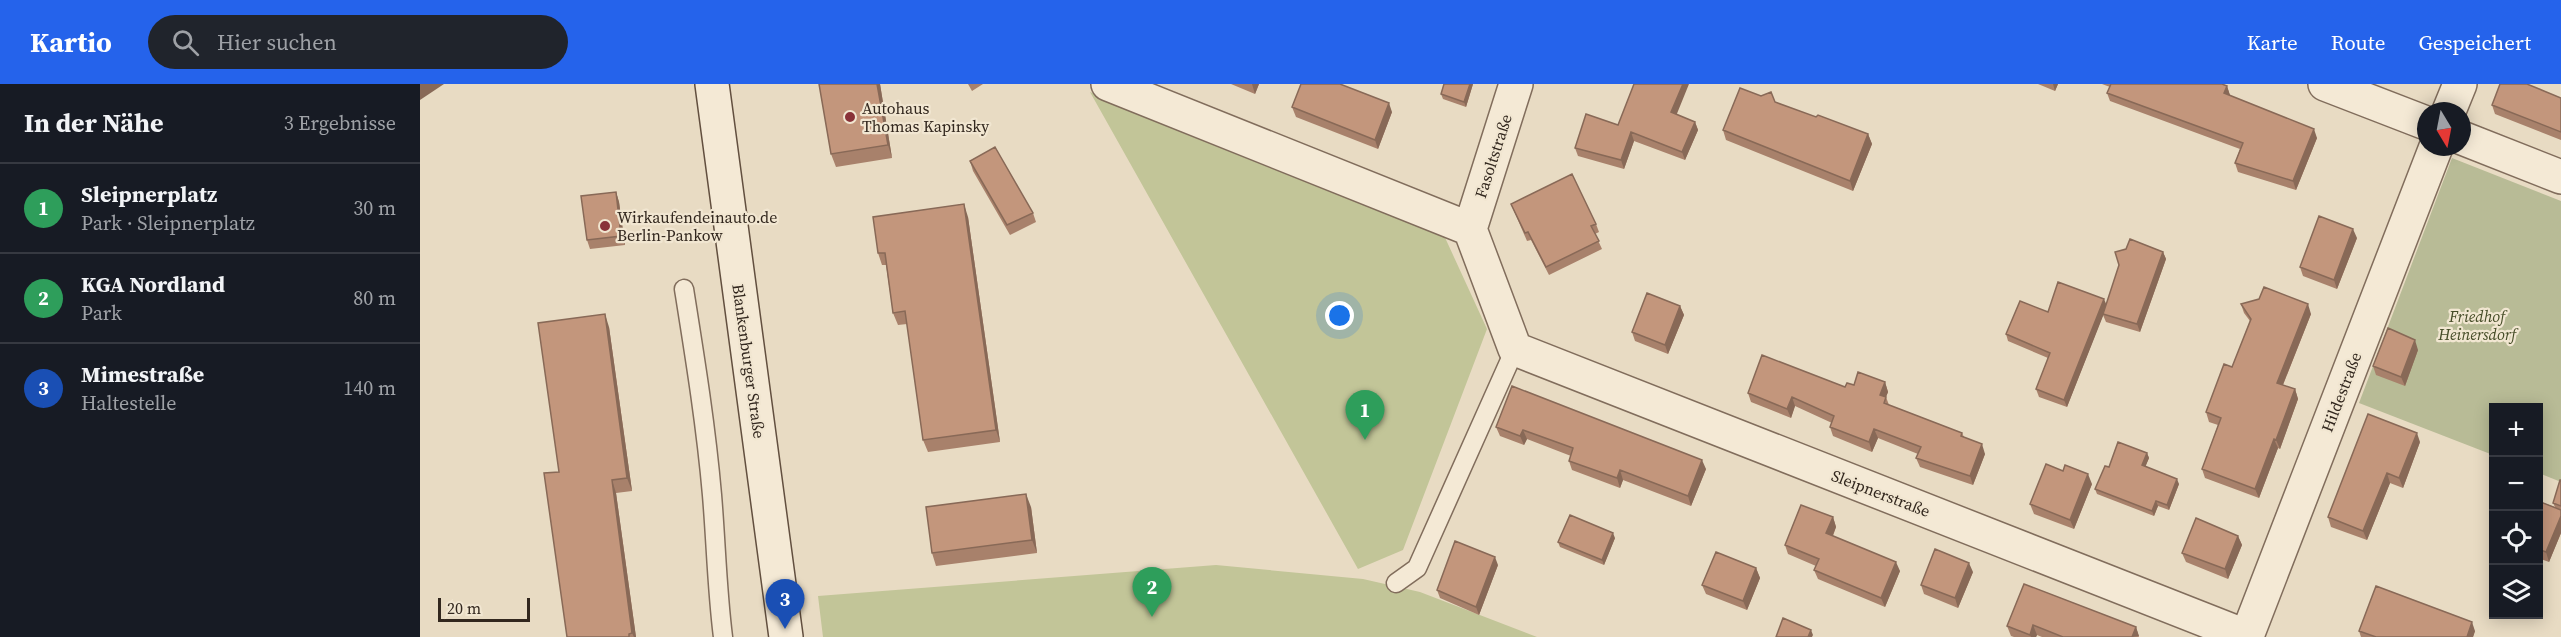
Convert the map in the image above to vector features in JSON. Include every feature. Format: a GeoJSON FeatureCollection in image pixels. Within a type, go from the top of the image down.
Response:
{"type":"FeatureCollection","features":[{"type":"Feature","properties":{"kind":"street","name":"Blankenburger Straße"},"geometry":{"type":"LineString","coordinates":[[712,84],[786,637]]}},
{"type":"Feature","properties":{"kind":"street"},"geometry":{"type":"LineString","coordinates":[[1108,84],[1470,229],[1515,348]]}},
{"type":"Feature","properties":{"kind":"street","name":"Fasoltstraße"},"geometry":{"type":"LineString","coordinates":[[1470,229],[1516,84]]}},
{"type":"Feature","properties":{"kind":"street"},"geometry":{"type":"LineString","coordinates":[[2325,84],[2417,120]]}},
{"type":"Feature","properties":{"kind":"street"},"geometry":{"type":"LineString","coordinates":[[2453,102],[2460,84]]}},
{"type":"Feature","properties":{"kind":"street"},"geometry":{"type":"LineString","coordinates":[[2471,142],[2561,177]]}},
{"type":"Feature","properties":{"kind":"street","name":"Hildestraße"},"geometry":{"type":"LineString","coordinates":[[2248,637],[2433,156]]}},
{"type":"Feature","properties":{"kind":"street","name":"Sleipnerstraße"},"geometry":{"type":"LineString","coordinates":[[1515,348],[2248,637]]}},
{"type":"Feature","properties":{"kind":"lane"},"geometry":{"type":"LineString","coordinates":[[684,290],[704,420],[712,495],[717,592],[723,637]]}},
{"type":"Feature","properties":{"kind":"lane"},"geometry":{"type":"LineString","coordinates":[[1396,583],[1418,568],[1515,348]]}},
{"type":"Feature","properties":{"kind":"green space"},"geometry":{"type":"Polygon","coordinates":[[[1090,92],[1442,231],[1487,329],[1403,550],[1358,569],[1090,92]]]}},
{"type":"Feature","properties":{"kind":"green space","name":"Friedhof Heinersdorf"},"geometry":{"type":"Polygon","coordinates":[[[2452,158],[2561,201],[2561,482],[2543,475],[2543,403],[2489,403],[2489,453],[2359,403],[2452,158]]]}},
{"type":"Feature","properties":{"kind":"green space"},"geometry":{"type":"Polygon","coordinates":[[[1216,565],[1363,579],[1420,592],[1537,637],[823,637],[818,596],[1216,565]]]}},
{"type":"Feature","properties":{"kind":"building"},"geometry":{"type":"Polygon","coordinates":[[[819,84],[877,84],[888,145],[831,154],[819,84]]]}},
{"type":"Feature","properties":{"kind":"building"},"geometry":{"type":"Polygon","coordinates":[[[1301,84],[1340,84],[1389,103],[1375,140],[1292,107],[1301,84]]]}},
{"type":"Feature","properties":{"kind":"building"},"geometry":{"type":"Polygon","coordinates":[[[1444,84],[1470,84],[1464,102],[1441,94],[1444,84]]]}},
{"type":"Feature","properties":{"kind":"building"},"geometry":{"type":"Polygon","coordinates":[[[1634,84],[1683,84],[1671,112],[1695,122],[1682,152],[1631,132],[1621,160],[1575,148],[1586,114],[1618,125],[1634,84]]]}},
{"type":"Feature","properties":{"kind":"building"},"geometry":{"type":"Polygon","coordinates":[[[2111,84],[2222,84],[2227,86],[2224,93],[2314,129],[2293,181],[2235,163],[2243,143],[2107,93],[2111,84]]]}},
{"type":"Feature","properties":{"kind":"building"},"geometry":{"type":"Polygon","coordinates":[[[2500,84],[2527,84],[2561,98],[2561,132],[2492,105],[2500,84]]]}},
{"type":"Feature","properties":{"kind":"building"},"geometry":{"type":"Polygon","coordinates":[[[1740,88],[1761,96],[1771,92],[1775,102],[1868,134],[1850,181],[1723,130],[1740,88]]]}},
{"type":"Feature","properties":{"kind":"building"},"geometry":{"type":"Polygon","coordinates":[[[995,147],[1033,213],[1007,225],[970,161],[995,147]]]}},
{"type":"Feature","properties":{"kind":"building"},"geometry":{"type":"Polygon","coordinates":[[[1572,174],[1596,224],[1591,226],[1599,241],[1546,267],[1528,232],[1525,233],[1511,204],[1572,174]]]}},
{"type":"Feature","properties":{"kind":"building","name":"Wirkaufendeinauto.de Berlin-Pankow"},"geometry":{"type":"Polygon","coordinates":[[[616,192],[621,236],[587,240],[581,196],[616,192]]]}},
{"type":"Feature","properties":{"kind":"building"},"geometry":{"type":"Polygon","coordinates":[[[964,204],[996,430],[923,440],[905,311],[893,313],[885,253],[878,253],[873,217],[964,204]]]}},
{"type":"Feature","properties":{"kind":"building"},"geometry":{"type":"Polygon","coordinates":[[[2319,216],[2353,229],[2334,280],[2300,267],[2319,216]]]}},
{"type":"Feature","properties":{"kind":"building"},"geometry":{"type":"Polygon","coordinates":[[[2130,239],[2163,252],[2137,324],[2103,314],[2119,265],[2115,252],[2126,249],[2130,239]]]}},
{"type":"Feature","properties":{"kind":"building"},"geometry":{"type":"Polygon","coordinates":[[[2058,282],[2104,299],[2064,400],[2036,389],[2050,353],[2006,334],[2020,301],[2048,312],[2058,282]]]}},
{"type":"Feature","properties":{"kind":"building"},"geometry":{"type":"Polygon","coordinates":[[[2264,287],[2308,304],[2277,383],[2295,389],[2255,489],[2202,469],[2221,418],[2206,412],[2224,364],[2232,367],[2251,319],[2241,304],[2259,299],[2264,287]]]}},
{"type":"Feature","properties":{"kind":"building"},"geometry":{"type":"Polygon","coordinates":[[[1647,293],[1680,306],[1665,345],[1632,332],[1647,293]]]}},
{"type":"Feature","properties":{"kind":"building"},"geometry":{"type":"Polygon","coordinates":[[[605,314],[627,478],[612,480],[632,633],[629,637],[567,637],[544,473],[559,472],[538,323],[605,314]]]}},
{"type":"Feature","properties":{"kind":"building"},"geometry":{"type":"Polygon","coordinates":[[[2388,328],[2415,340],[2401,377],[2373,366],[2388,328]]]}},
{"type":"Feature","properties":{"kind":"building"},"geometry":{"type":"Polygon","coordinates":[[[1762,355],[1845,387],[1847,383],[1854,385],[1858,372],[1885,382],[1880,395],[1886,397],[1884,403],[1962,433],[1961,436],[1982,444],[1970,476],[1916,458],[1921,447],[1874,429],[1869,442],[1830,427],[1834,416],[1792,397],[1787,409],[1748,393],[1762,355]]]}},
{"type":"Feature","properties":{"kind":"building"},"geometry":{"type":"Polygon","coordinates":[[[1512,386],[1702,460],[1688,496],[1620,470],[1617,478],[1569,461],[1573,448],[1523,430],[1520,436],[1496,427],[1512,386]]]}},
{"type":"Feature","properties":{"kind":"building"},"geometry":{"type":"Polygon","coordinates":[[[2368,414],[2417,433],[2399,478],[2387,473],[2363,531],[2328,517],[2368,414]]]}},
{"type":"Feature","properties":{"kind":"building"},"geometry":{"type":"Polygon","coordinates":[[[2118,442],[2147,453],[2142,465],[2177,479],[2167,505],[2156,501],[2152,511],[2095,489],[2105,466],[2109,467],[2118,442]]]}},
{"type":"Feature","properties":{"kind":"building"},"geometry":{"type":"Polygon","coordinates":[[[2046,464],[2063,471],[2065,465],[2088,474],[2070,520],[2030,504],[2046,464]]]}},
{"type":"Feature","properties":{"kind":"building"},"geometry":{"type":"Polygon","coordinates":[[[2561,480],[2561,506],[2553,503],[2561,480]]]}},
{"type":"Feature","properties":{"kind":"building"},"geometry":{"type":"Polygon","coordinates":[[[1026,494],[1032,540],[932,553],[926,507],[1026,494]]]}},
{"type":"Feature","properties":{"kind":"building"},"geometry":{"type":"Polygon","coordinates":[[[2543,503],[2561,510],[2561,516],[2546,552],[2543,551],[2543,503]]]}},
{"type":"Feature","properties":{"kind":"building"},"geometry":{"type":"Polygon","coordinates":[[[1801,505],[1833,517],[1826,533],[1896,562],[1881,598],[1814,570],[1819,559],[1785,545],[1801,505]]]}},
{"type":"Feature","properties":{"kind":"building"},"geometry":{"type":"Polygon","coordinates":[[[1570,515],[1613,533],[1602,560],[1558,542],[1570,515]]]}},
{"type":"Feature","properties":{"kind":"building"},"geometry":{"type":"Polygon","coordinates":[[[2196,518],[2238,536],[2225,569],[2182,553],[2196,518]]]}},
{"type":"Feature","properties":{"kind":"building"},"geometry":{"type":"Polygon","coordinates":[[[1455,541],[1495,557],[1476,607],[1437,590],[1455,541]]]}},
{"type":"Feature","properties":{"kind":"building"},"geometry":{"type":"Polygon","coordinates":[[[1935,549],[1969,563],[1955,598],[1921,585],[1935,549]]]}},
{"type":"Feature","properties":{"kind":"building"},"geometry":{"type":"Polygon","coordinates":[[[1716,552],[1756,568],[1743,601],[1702,585],[1716,552]]]}},
{"type":"Feature","properties":{"kind":"building"},"geometry":{"type":"Polygon","coordinates":[[[2024,584],[2136,627],[2132,637],[2063,637],[2033,625],[2030,635],[2007,626],[2024,584]]]}},
{"type":"Feature","properties":{"kind":"building"},"geometry":{"type":"Polygon","coordinates":[[[2376,586],[2472,622],[2467,637],[2376,637],[2359,631],[2376,586]]]}},
{"type":"Feature","properties":{"kind":"building"},"geometry":{"type":"Polygon","coordinates":[[[1783,618],[1811,630],[1808,637],[1776,637],[1783,618]]]}},
{"type":"Feature","properties":{"kind":"place","name":"Autohaus Thomas Kapinsky"},"geometry":{"type":"Point","coordinates":[850,117]}},
{"type":"Feature","properties":{"kind":"place","name":"Wirkaufendeinauto.de Berlin-Pankow"},"geometry":{"type":"Point","coordinates":[605,226]}},
{"type":"Feature","properties":{"kind":"place","name":"Sleipnerplatz"},"geometry":{"type":"Point","coordinates":[1365,440]}},
{"type":"Feature","properties":{"kind":"place","name":"KGA Nordland"},"geometry":{"type":"Point","coordinates":[1152,617]}},
{"type":"Feature","properties":{"kind":"place","name":"Mimestraße"},"geometry":{"type":"Point","coordinates":[785,629]}}]}
